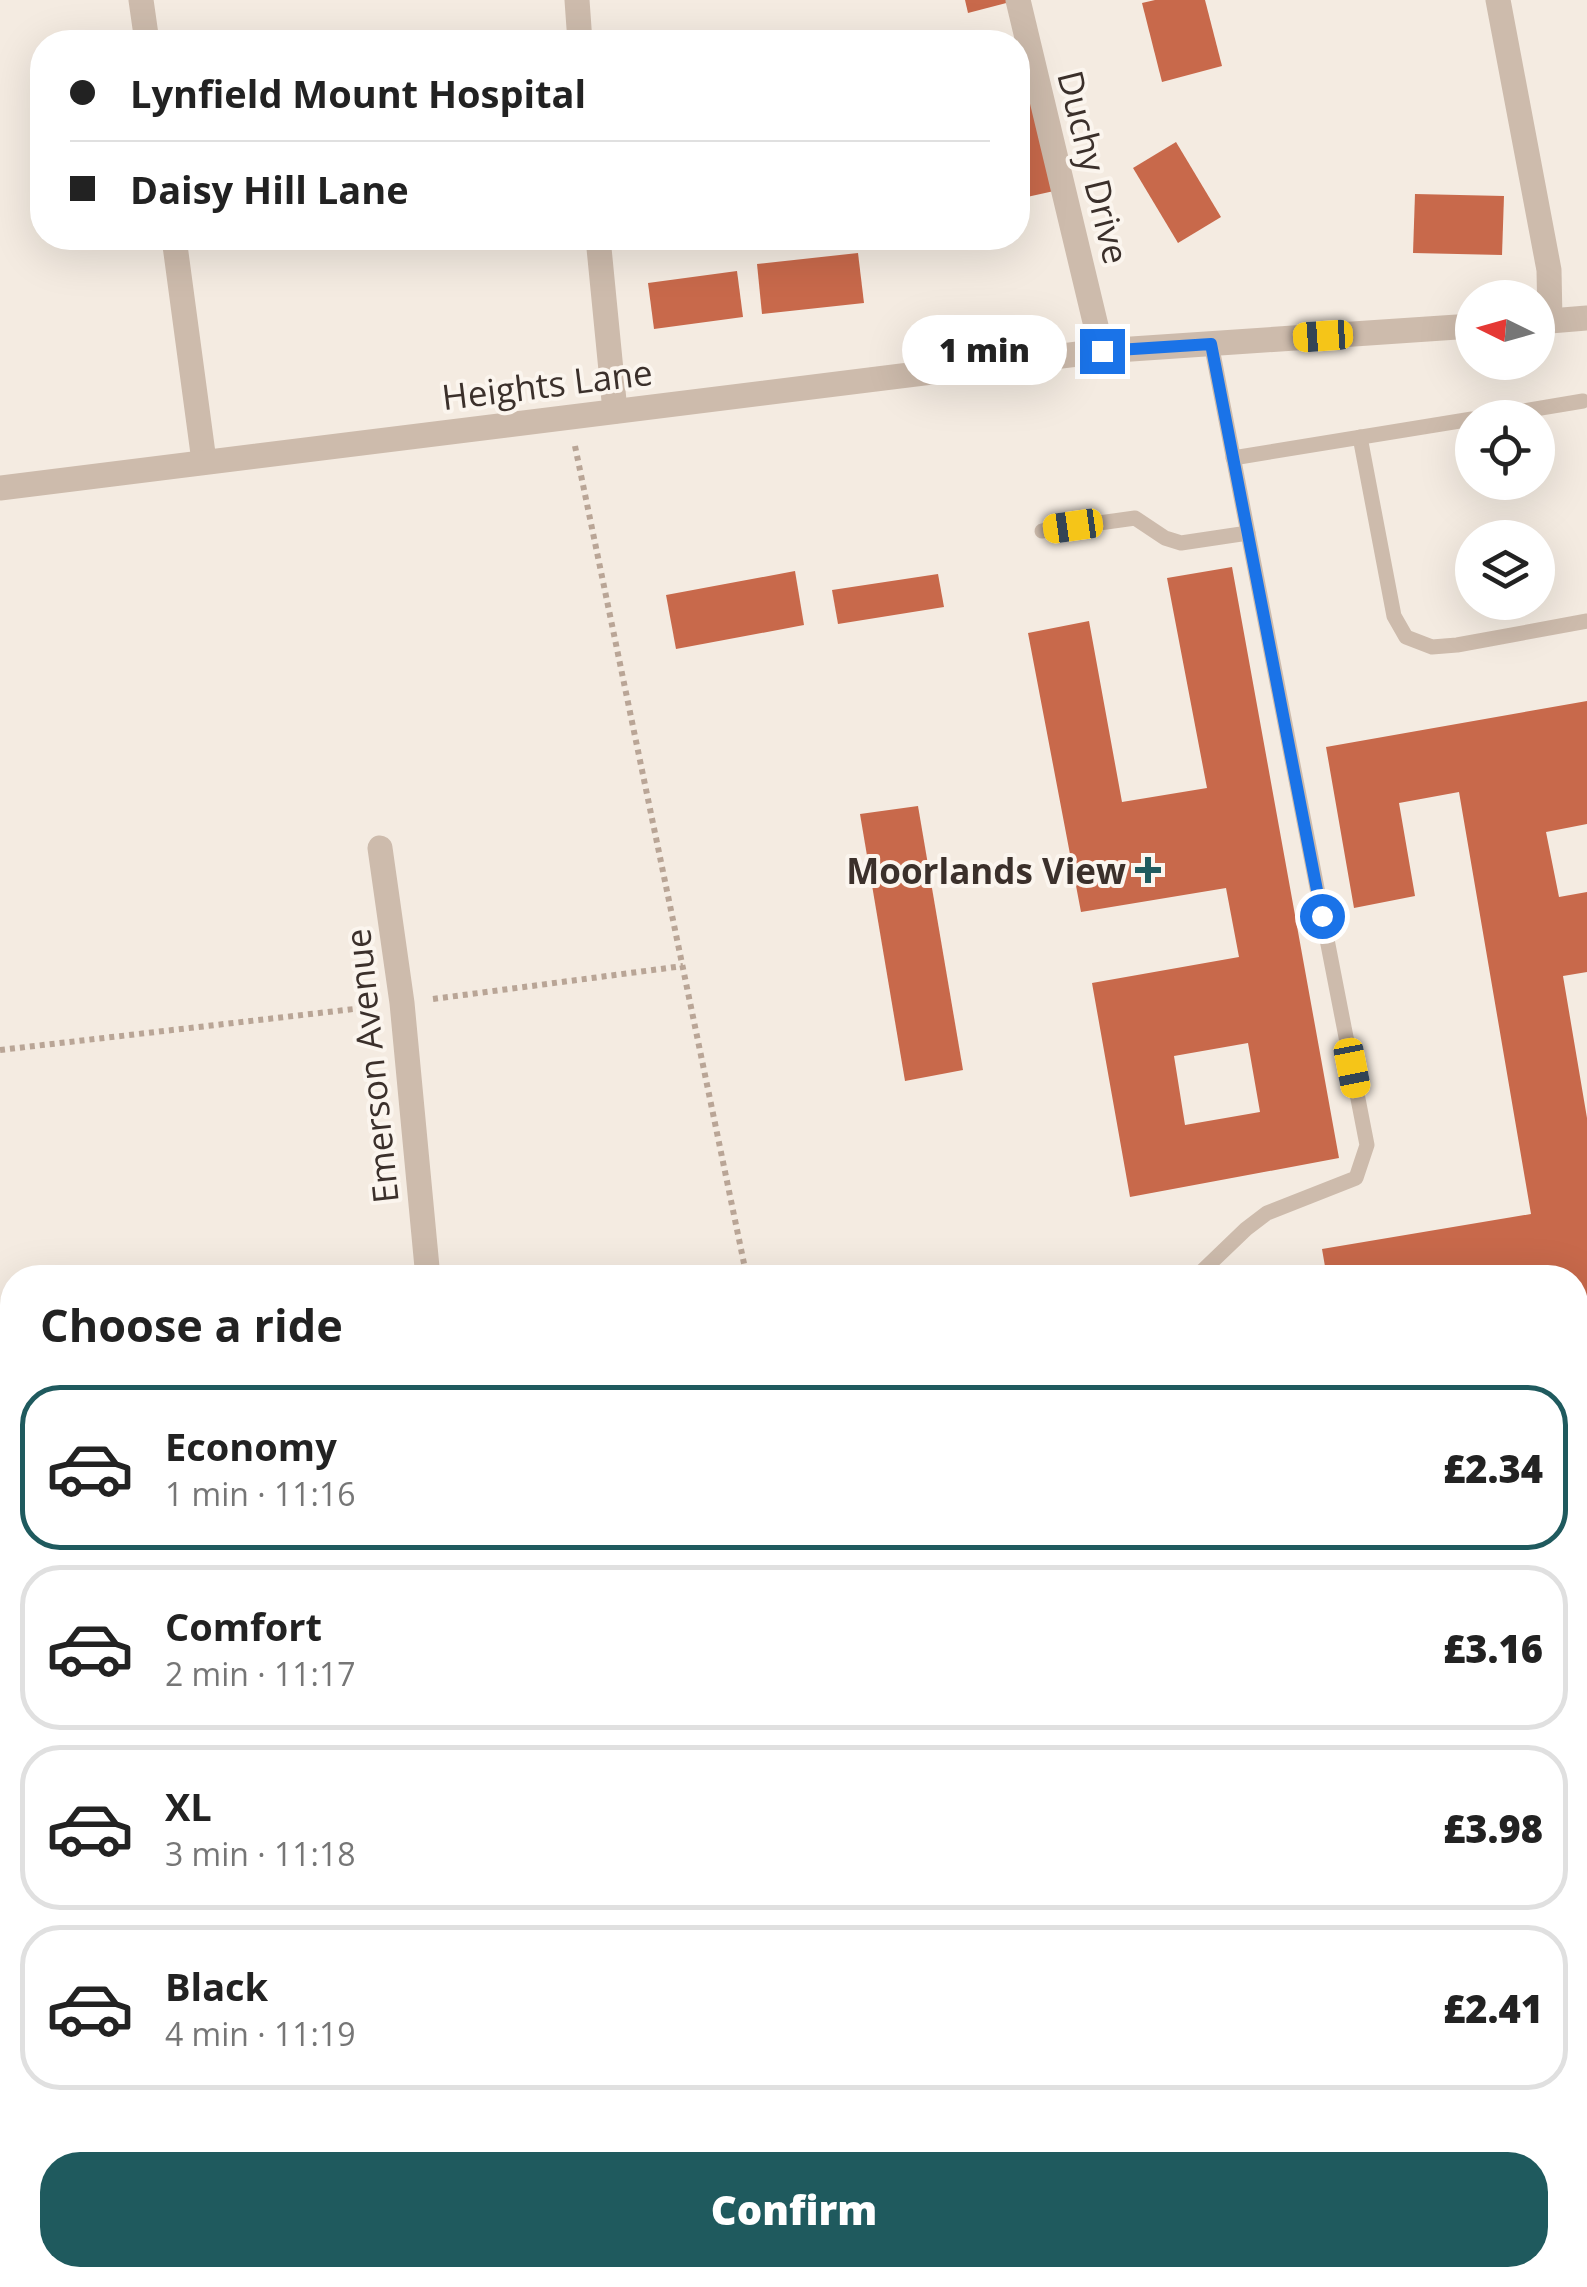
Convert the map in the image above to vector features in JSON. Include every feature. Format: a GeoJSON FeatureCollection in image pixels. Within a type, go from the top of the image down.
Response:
{"type":"FeatureCollection","features":[{"type":"Feature","properties":{"kind":"street"},"geometry":{"type":"LineString","coordinates":[[141,0],[145,30]]}},
{"type":"Feature","properties":{"kind":"street"},"geometry":{"type":"LineString","coordinates":[[576,0],[579,30]]}},
{"type":"Feature","properties":{"kind":"street","name":"Duchy Drive"},"geometry":{"type":"LineString","coordinates":[[1018,0],[1025,30]]}},
{"type":"Feature","properties":{"kind":"street"},"geometry":{"type":"LineString","coordinates":[[1498,0],[1548,280]]}},
{"type":"Feature","properties":{"kind":"street","name":"Duchy Drive"},"geometry":{"type":"LineString","coordinates":[[1030,50],[1102,351]]}},
{"type":"Feature","properties":{"kind":"street"},"geometry":{"type":"LineString","coordinates":[[176,250],[204,461]]}},
{"type":"Feature","properties":{"kind":"street"},"geometry":{"type":"LineString","coordinates":[[599,250],[615,411]]}},
{"type":"Feature","properties":{"kind":"street"},"geometry":{"type":"LineString","coordinates":[[1555,320],[1587,318]]}},
{"type":"Feature","properties":{"kind":"street","name":"Heights Lane"},"geometry":{"type":"LineString","coordinates":[[0,488],[1102,351],[1455,327]]}},
{"type":"Feature","properties":{"kind":"street","name":"Emerson Avenue"},"geometry":{"type":"LineString","coordinates":[[380,848],[402,1003],[427,1265]]}},
{"type":"Feature","properties":{"kind":"lane"},"geometry":{"type":"LineString","coordinates":[[1208,1265],[1267,1213],[1356,1178],[1367,1145],[1211,344]]}},
{"type":"Feature","properties":{"kind":"lane"},"geometry":{"type":"LineString","coordinates":[[1555,406],[1583,401]]}},
{"type":"Feature","properties":{"kind":"lane"},"geometry":{"type":"LineString","coordinates":[[1233,458],[1455,422]]}},
{"type":"Feature","properties":{"kind":"lane"},"geometry":{"type":"LineString","coordinates":[[1360,437],[1394,616],[1406,637],[1432,646],[1457,645],[1587,620]]}},
{"type":"Feature","properties":{"kind":"lane"},"geometry":{"type":"LineString","coordinates":[[1042,531],[1135,518],[1165,538],[1181,543],[1248,533]]}},
{"type":"Feature","properties":{"kind":"path"},"geometry":{"type":"LineString","coordinates":[[569,416],[744,1265]]}},
{"type":"Feature","properties":{"kind":"path"},"geometry":{"type":"LineString","coordinates":[[0,1050],[683,966]]}},
{"type":"Feature","properties":{"kind":"building"},"geometry":{"type":"Polygon","coordinates":[[[965,0],[1014,0],[1014,1],[968,13],[965,0]]]}},
{"type":"Feature","properties":{"kind":"building"},"geometry":{"type":"Polygon","coordinates":[[[1205,0],[1222,66],[1162,82],[1142,3],[1205,0]]]}},
{"type":"Feature","properties":{"kind":"building"},"geometry":{"type":"Polygon","coordinates":[[[1030,89],[1054,191],[1030,196],[1030,89]]]}},
{"type":"Feature","properties":{"kind":"building"},"geometry":{"type":"Polygon","coordinates":[[[1176,142],[1221,217],[1178,243],[1133,168],[1176,142]]]}},
{"type":"Feature","properties":{"kind":"building"},"geometry":{"type":"Polygon","coordinates":[[[1415,194],[1504,196],[1502,255],[1413,253],[1415,194]]]}},
{"type":"Feature","properties":{"kind":"building"},"geometry":{"type":"Polygon","coordinates":[[[858,253],[864,303],[762,314],[757,264],[858,253]]]}},
{"type":"Feature","properties":{"kind":"building"},"geometry":{"type":"Polygon","coordinates":[[[737,271],[743,317],[654,329],[648,283],[737,271]]]}},
{"type":"Feature","properties":{"kind":"building"},"geometry":{"type":"Polygon","coordinates":[[[1232,567],[1339,1158],[1130,1197],[1092,983],[1239,957],[1226,888],[1081,912],[1028,633],[1089,621],[1122,802],[1207,788],[1167,578],[1232,567]],[[1248,1043],[1174,1056],[1185,1125],[1260,1112],[1248,1043]]]}},
{"type":"Feature","properties":{"kind":"building"},"geometry":{"type":"Polygon","coordinates":[[[795,571],[804,625],[676,649],[666,595],[795,571]]]}},
{"type":"Feature","properties":{"kind":"building"},"geometry":{"type":"Polygon","coordinates":[[[938,574],[944,607],[838,624],[832,590],[938,574]]]}},
{"type":"Feature","properties":{"kind":"building"},"geometry":{"type":"Polygon","coordinates":[[[1587,701],[1587,824],[1546,832],[1559,897],[1587,892],[1587,972],[1563,976],[1587,1118],[1587,1265],[1325,1265],[1322,1249],[1531,1214],[1459,792],[1399,803],[1415,896],[1354,908],[1326,747],[1587,701]]]}},
{"type":"Feature","properties":{"kind":"building"},"geometry":{"type":"Polygon","coordinates":[[[918,806],[963,1070],[905,1081],[860,814],[918,806]]]}},
{"type":"Feature","properties":{"kind":"place","name":"Moorlands View"},"geometry":{"type":"Point","coordinates":[1148,870]}},
{"type":"Feature","properties":{"kind":"route"},"geometry":{"type":"LineString","coordinates":[[1102,351],[1211,344],[1322,916]]}}]}
